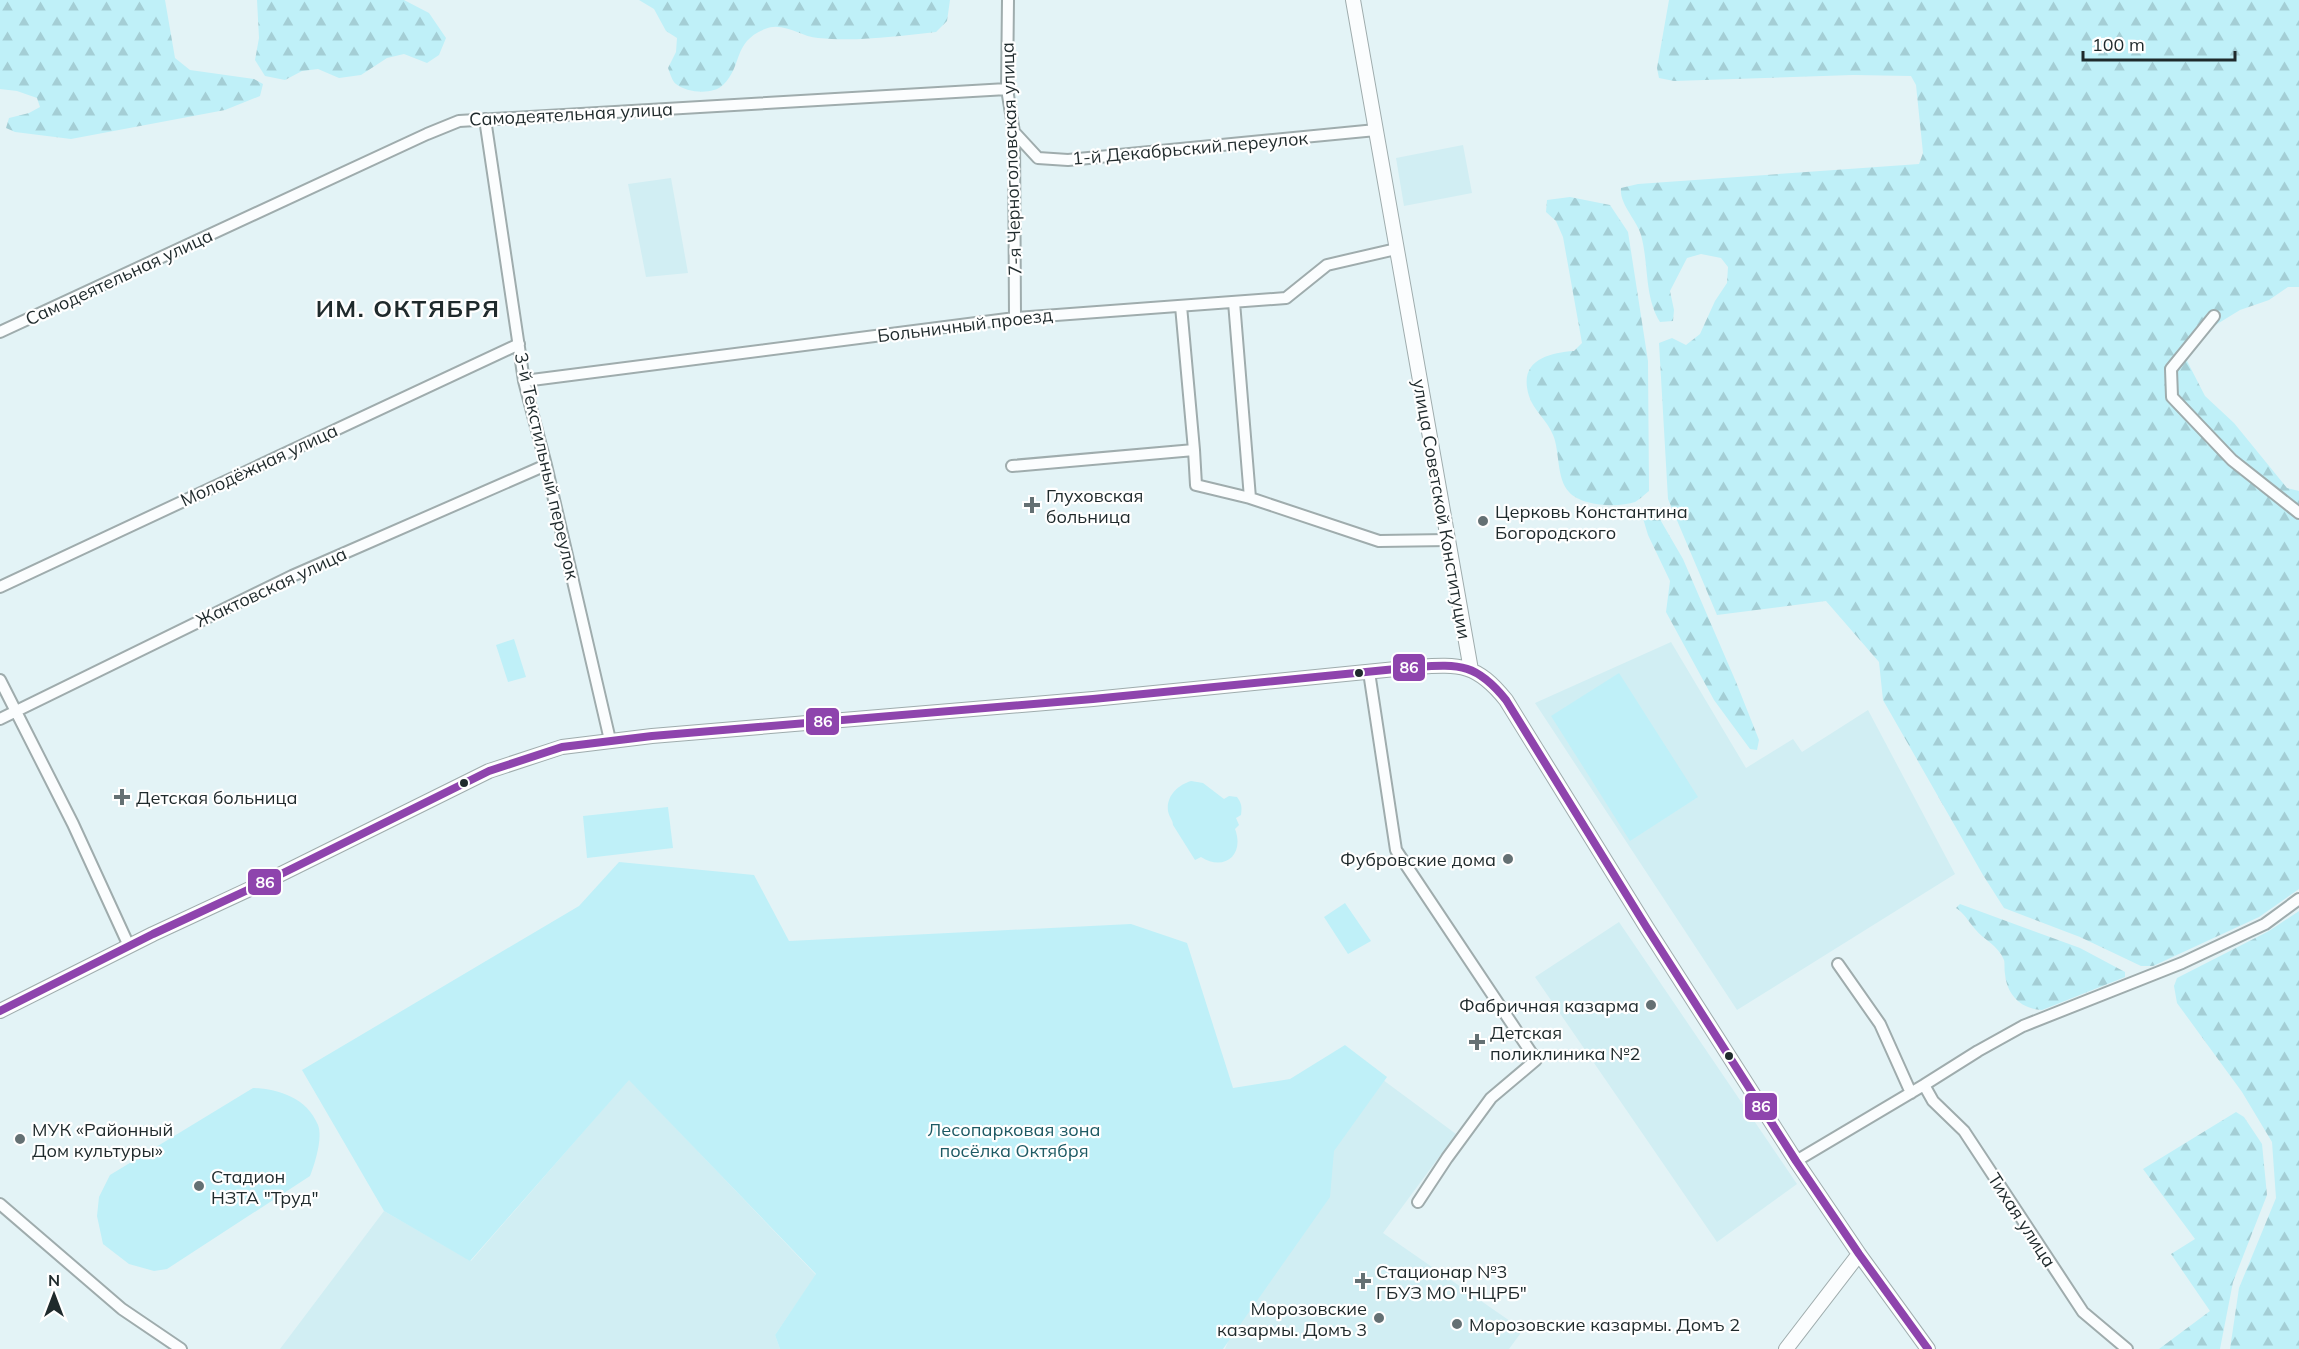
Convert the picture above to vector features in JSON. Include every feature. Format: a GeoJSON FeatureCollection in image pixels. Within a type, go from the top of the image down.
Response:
{"type":"FeatureCollection","features":[{"type":"Feature","properties":{"kind":"street","name":"7-я Черноголовская улица"},"geometry":{"type":"LineString","coordinates":[[1008,0],[1007,89],[1014,132],[1015,318]]}},
{"type":"Feature","properties":{"kind":"street","name":"улица Советской Конституции"},"geometry":{"type":"LineString","coordinates":[[1353,0],[1471,670]]}},
{"type":"Feature","properties":{"kind":"street","name":"Самодеятельная улица"},"geometry":{"type":"LineString","coordinates":[[0,332],[459,121],[1007,89]]}},
{"type":"Feature","properties":{"kind":"street","name":"3-й Текстильный переулок"},"geometry":{"type":"LineString","coordinates":[[485,119],[524,381],[546,465],[610,740]]}},
{"type":"Feature","properties":{"kind":"street","name":"1-й Декабрьский переулок"},"geometry":{"type":"LineString","coordinates":[[1014,132],[1038,158],[1068,160],[1376,130]]}},
{"type":"Feature","properties":{"kind":"street","name":"Больничный проезд"},"geometry":{"type":"LineString","coordinates":[[524,381],[1015,318],[1286,298],[1327,265],[1396,249]]}},
{"type":"Feature","properties":{"kind":"street"},"geometry":{"type":"LineString","coordinates":[[1234,302],[1250,498]]}},
{"type":"Feature","properties":{"kind":"street"},"geometry":{"type":"LineString","coordinates":[[1181,306],[1196,485],[1250,498],[1379,541],[1448,540]]}},
{"type":"Feature","properties":{"kind":"street"},"geometry":{"type":"LineString","coordinates":[[2214,316],[2171,369],[2172,397],[2232,460],[2299,513]]}},
{"type":"Feature","properties":{"kind":"street","name":"Молодёжная улица"},"geometry":{"type":"LineString","coordinates":[[0,587],[519,344]]}},
{"type":"Feature","properties":{"kind":"street"},"geometry":{"type":"LineString","coordinates":[[1012,466],[1194,450]]}},
{"type":"Feature","properties":{"kind":"street","name":"Жактовская улица"},"geometry":{"type":"LineString","coordinates":[[0,719],[292,576],[546,465]]}},
{"type":"Feature","properties":{"kind":"street"},"geometry":{"type":"LineString","coordinates":[[0,1011],[489,771],[562,747],[610,740],[1093,699],[1435,666],[1461,667],[1488,679],[1506,700],[1796,1161],[1859,1254],[1929,1349]]}},
{"type":"Feature","properties":{"kind":"street"},"geometry":{"type":"LineString","coordinates":[[1369,672],[1396,850],[1536,1060],[1491,1098],[1418,1202]]}},
{"type":"Feature","properties":{"kind":"street"},"geometry":{"type":"LineString","coordinates":[[0,680],[73,824],[129,946]]}},
{"type":"Feature","properties":{"kind":"street"},"geometry":{"type":"LineString","coordinates":[[1796,1161],[2023,1026],[2182,963],[2265,924],[2299,899]]}},
{"type":"Feature","properties":{"kind":"street"},"geometry":{"type":"LineString","coordinates":[[1838,964],[1880,1024],[1911,1093]]}},
{"type":"Feature","properties":{"kind":"street","name":"Тихая улица"},"geometry":{"type":"LineString","coordinates":[[1924,1085],[1934,1101],[1964,1131],[2084,1312],[2127,1349]]}},
{"type":"Feature","properties":{"kind":"street"},"geometry":{"type":"LineString","coordinates":[[0,1204],[122,1309],[181,1349]]}},
{"type":"Feature","properties":{"kind":"street"},"geometry":{"type":"LineString","coordinates":[[1785,1349],[1859,1254]]}},
{"type":"Feature","properties":{"kind":"shaded area"},"geometry":{"type":"Polygon","coordinates":[[[1463,145],[1472,193],[1404,206],[1396,158],[1463,145]]]}},
{"type":"Feature","properties":{"kind":"shaded area"},"geometry":{"type":"Polygon","coordinates":[[[671,178],[688,273],[646,277],[628,184],[671,178]]]}},
{"type":"Feature","properties":{"kind":"shaded area"},"geometry":{"type":"Polygon","coordinates":[[[1671,642],[1746,768],[1793,739],[1802,752],[1868,710],[1955,874],[1737,1010],[1535,703],[1671,642]]]}},
{"type":"Feature","properties":{"kind":"shaded area"},"geometry":{"type":"Polygon","coordinates":[[[1619,922],[1797,1184],[1717,1242],[1535,977],[1619,922]]]}},
{"type":"Feature","properties":{"kind":"shaded area"},"geometry":{"type":"Polygon","coordinates":[[[1348,1054],[1456,1134],[1383,1233],[1523,1330],[1509,1349],[1225,1349],[1348,1054]]]}},
{"type":"Feature","properties":{"kind":"shaded area"},"geometry":{"type":"Polygon","coordinates":[[[629,1079],[816,1275],[775,1335],[780,1349],[280,1349],[384,1211],[471,1261],[629,1079]]]}},
{"type":"Feature","properties":{"kind":"green space"},"geometry":{"type":"Polygon","coordinates":[[[0,0],[165,0],[175,58],[190,70],[254,79],[263,84],[260,96],[225,110],[71,139],[15,132],[6,128],[9,118],[29,113],[40,107],[37,98],[17,91],[0,89],[0,0]]]}},
{"type":"Feature","properties":{"kind":"green space"},"geometry":{"type":"Polygon","coordinates":[[[257,0],[404,0],[429,13],[446,38],[439,55],[427,63],[404,54],[387,58],[361,75],[339,78],[318,69],[302,71],[285,80],[265,76],[255,60],[259,38],[257,0]]]}},
{"type":"Feature","properties":{"kind":"green space"},"geometry":{"type":"Polygon","coordinates":[[[639,0],[950,0],[947,21],[936,32],[877,38],[833,39],[812,37],[785,28],[765,29],[755,34],[742,47],[729,78],[723,85],[713,90],[700,92],[681,87],[673,81],[668,68],[676,52],[677,38],[666,31],[654,9],[639,0]]]}},
{"type":"Feature","properties":{"kind":"green space"},"geometry":{"type":"Polygon","coordinates":[[[1669,0],[2299,0],[2299,287],[2288,287],[2269,300],[2240,310],[2209,329],[2194,344],[2187,361],[2205,396],[2234,423],[2287,488],[2299,491],[2299,889],[2259,917],[2153,966],[2141,966],[2080,937],[2004,908],[1883,700],[1879,662],[1826,601],[1717,615],[1668,499],[1659,343],[1672,338],[1686,345],[1700,334],[1715,301],[1727,283],[1728,267],[1721,258],[1701,254],[1687,258],[1670,291],[1674,310],[1673,321],[1660,322],[1651,302],[1641,235],[1625,206],[1621,188],[1638,184],[1919,164],[1923,153],[1916,85],[1911,76],[1853,75],[1674,81],[1659,78],[1657,68],[1669,0]]]}},
{"type":"Feature","properties":{"kind":"green space"},"geometry":{"type":"Polygon","coordinates":[[[1570,197],[1610,205],[1628,232],[1648,361],[1649,491],[1637,501],[1628,504],[1600,505],[1582,500],[1569,492],[1560,472],[1553,435],[1529,396],[1528,374],[1537,361],[1554,354],[1574,351],[1582,343],[1563,237],[1556,221],[1546,212],[1547,200],[1570,197]]]}},
{"type":"Feature","properties":{"kind":"green space"},"geometry":{"type":"Polygon","coordinates":[[[1654,509],[1683,559],[1736,682],[1759,740],[1757,750],[1750,749],[1714,700],[1666,612],[1670,581],[1648,535],[1642,515],[1654,509]]]}},
{"type":"Feature","properties":{"kind":"green space"},"geometry":{"type":"Polygon","coordinates":[[[514,639],[526,677],[508,682],[496,645],[514,639]]]}},
{"type":"Feature","properties":{"kind":"green space"},"geometry":{"type":"Polygon","coordinates":[[[1619,673],[1698,797],[1630,841],[1551,716],[1619,673]]]}},
{"type":"Feature","properties":{"kind":"green space"},"geometry":{"type":"Polygon","coordinates":[[[1191,781],[1203,783],[1224,799],[1229,796],[1237,797],[1241,804],[1241,815],[1236,818],[1239,825],[1235,829],[1237,846],[1235,853],[1225,862],[1217,863],[1201,857],[1195,860],[1173,825],[1168,811],[1171,796],[1177,788],[1191,781]]]}},
{"type":"Feature","properties":{"kind":"green space"},"geometry":{"type":"Polygon","coordinates":[[[668,807],[673,848],[587,858],[583,816],[668,807]]]}},
{"type":"Feature","properties":{"kind":"green space","name":"Лесопарковая зона посёлка Октября"},"geometry":{"type":"Polygon","coordinates":[[[619,862],[754,875],[789,941],[1131,924],[1187,943],[1233,1088],[1290,1079],[1345,1045],[1387,1077],[1334,1151],[1330,1197],[1223,1349],[780,1349],[775,1335],[816,1274],[629,1080],[470,1261],[384,1211],[302,1070],[579,906],[619,862]]]}},
{"type":"Feature","properties":{"kind":"green space"},"geometry":{"type":"Polygon","coordinates":[[[1345,903],[1371,941],[1348,954],[1324,917],[1345,903]]]}},
{"type":"Feature","properties":{"kind":"green space"},"geometry":{"type":"Polygon","coordinates":[[[1960,904],[2080,948],[2125,972],[2125,977],[2042,1010],[2028,1007],[2016,1000],[2012,994],[2006,982],[2004,960],[1995,946],[1979,933],[1956,908],[1960,904]]]}},
{"type":"Feature","properties":{"kind":"green space"},"geometry":{"type":"Polygon","coordinates":[[[2299,911],[2299,1349],[2230,1349],[2239,1288],[2276,1198],[2272,1142],[2242,1092],[2177,1003],[2174,986],[2177,978],[2269,931],[2299,911]]]}},
{"type":"Feature","properties":{"kind":"green space","name":"Стадион НЗТА \"Труд\""},"geometry":{"type":"Polygon","coordinates":[[[253,1088],[273,1090],[291,1097],[307,1108],[313,1116],[318,1125],[320,1137],[310,1176],[167,1269],[154,1271],[129,1264],[103,1244],[97,1216],[99,1197],[110,1175],[253,1088]]]}},
{"type":"Feature","properties":{"kind":"green space"},"geometry":{"type":"Polygon","coordinates":[[[2236,1112],[2244,1117],[2262,1144],[2267,1195],[2233,1282],[2220,1349],[2159,1349],[2210,1311],[2171,1254],[2195,1239],[2143,1169],[2236,1112]]]}},
{"type":"Feature","properties":{"kind":"transit line","name":"86"},"geometry":{"type":"LineString","coordinates":[[0,1011],[489,771],[562,747],[652,736],[1093,699],[1416,667],[1457,667],[1477,673],[1486,679],[1506,700],[1647,928],[1796,1161],[1859,1254],[1928,1349]]}},
{"type":"Feature","properties":{"kind":"place","name":"Глуховская больница"},"geometry":{"type":"Point","coordinates":[1032,505]}},
{"type":"Feature","properties":{"kind":"place","name":"Церковь Константина Богородского"},"geometry":{"type":"Point","coordinates":[1483,521]}},
{"type":"Feature","properties":{"kind":"place","name":"Детская больница"},"geometry":{"type":"Point","coordinates":[122,797]}},
{"type":"Feature","properties":{"kind":"place","name":"Фубровские дома"},"geometry":{"type":"Point","coordinates":[1508,859]}},
{"type":"Feature","properties":{"kind":"place","name":"Фабричная казарма"},"geometry":{"type":"Point","coordinates":[1651,1005]}},
{"type":"Feature","properties":{"kind":"place","name":"Детская поликлиника №2"},"geometry":{"type":"Point","coordinates":[1477,1042]}},
{"type":"Feature","properties":{"kind":"place","name":"МУК «Районный Дом культуры»"},"geometry":{"type":"Point","coordinates":[20,1139]}},
{"type":"Feature","properties":{"kind":"place","name":"Стадион НЗТА \"Труд\""},"geometry":{"type":"Point","coordinates":[199,1186]}},
{"type":"Feature","properties":{"kind":"place","name":"Стационар №3 ГБУЗ МО \"НЦРБ\""},"geometry":{"type":"Point","coordinates":[1363,1281]}},
{"type":"Feature","properties":{"kind":"place","name":"Морозовские казармы. Домъ 3"},"geometry":{"type":"Point","coordinates":[1379,1318]}},
{"type":"Feature","properties":{"kind":"place","name":"Морозовские казармы. Домъ 2"},"geometry":{"type":"Point","coordinates":[1457,1324]}},
{"type":"Feature","properties":{"kind":"district","name":"ИМ. ОКТЯБРЯ"},"geometry":{"type":"Point","coordinates":[408,308]}}]}
